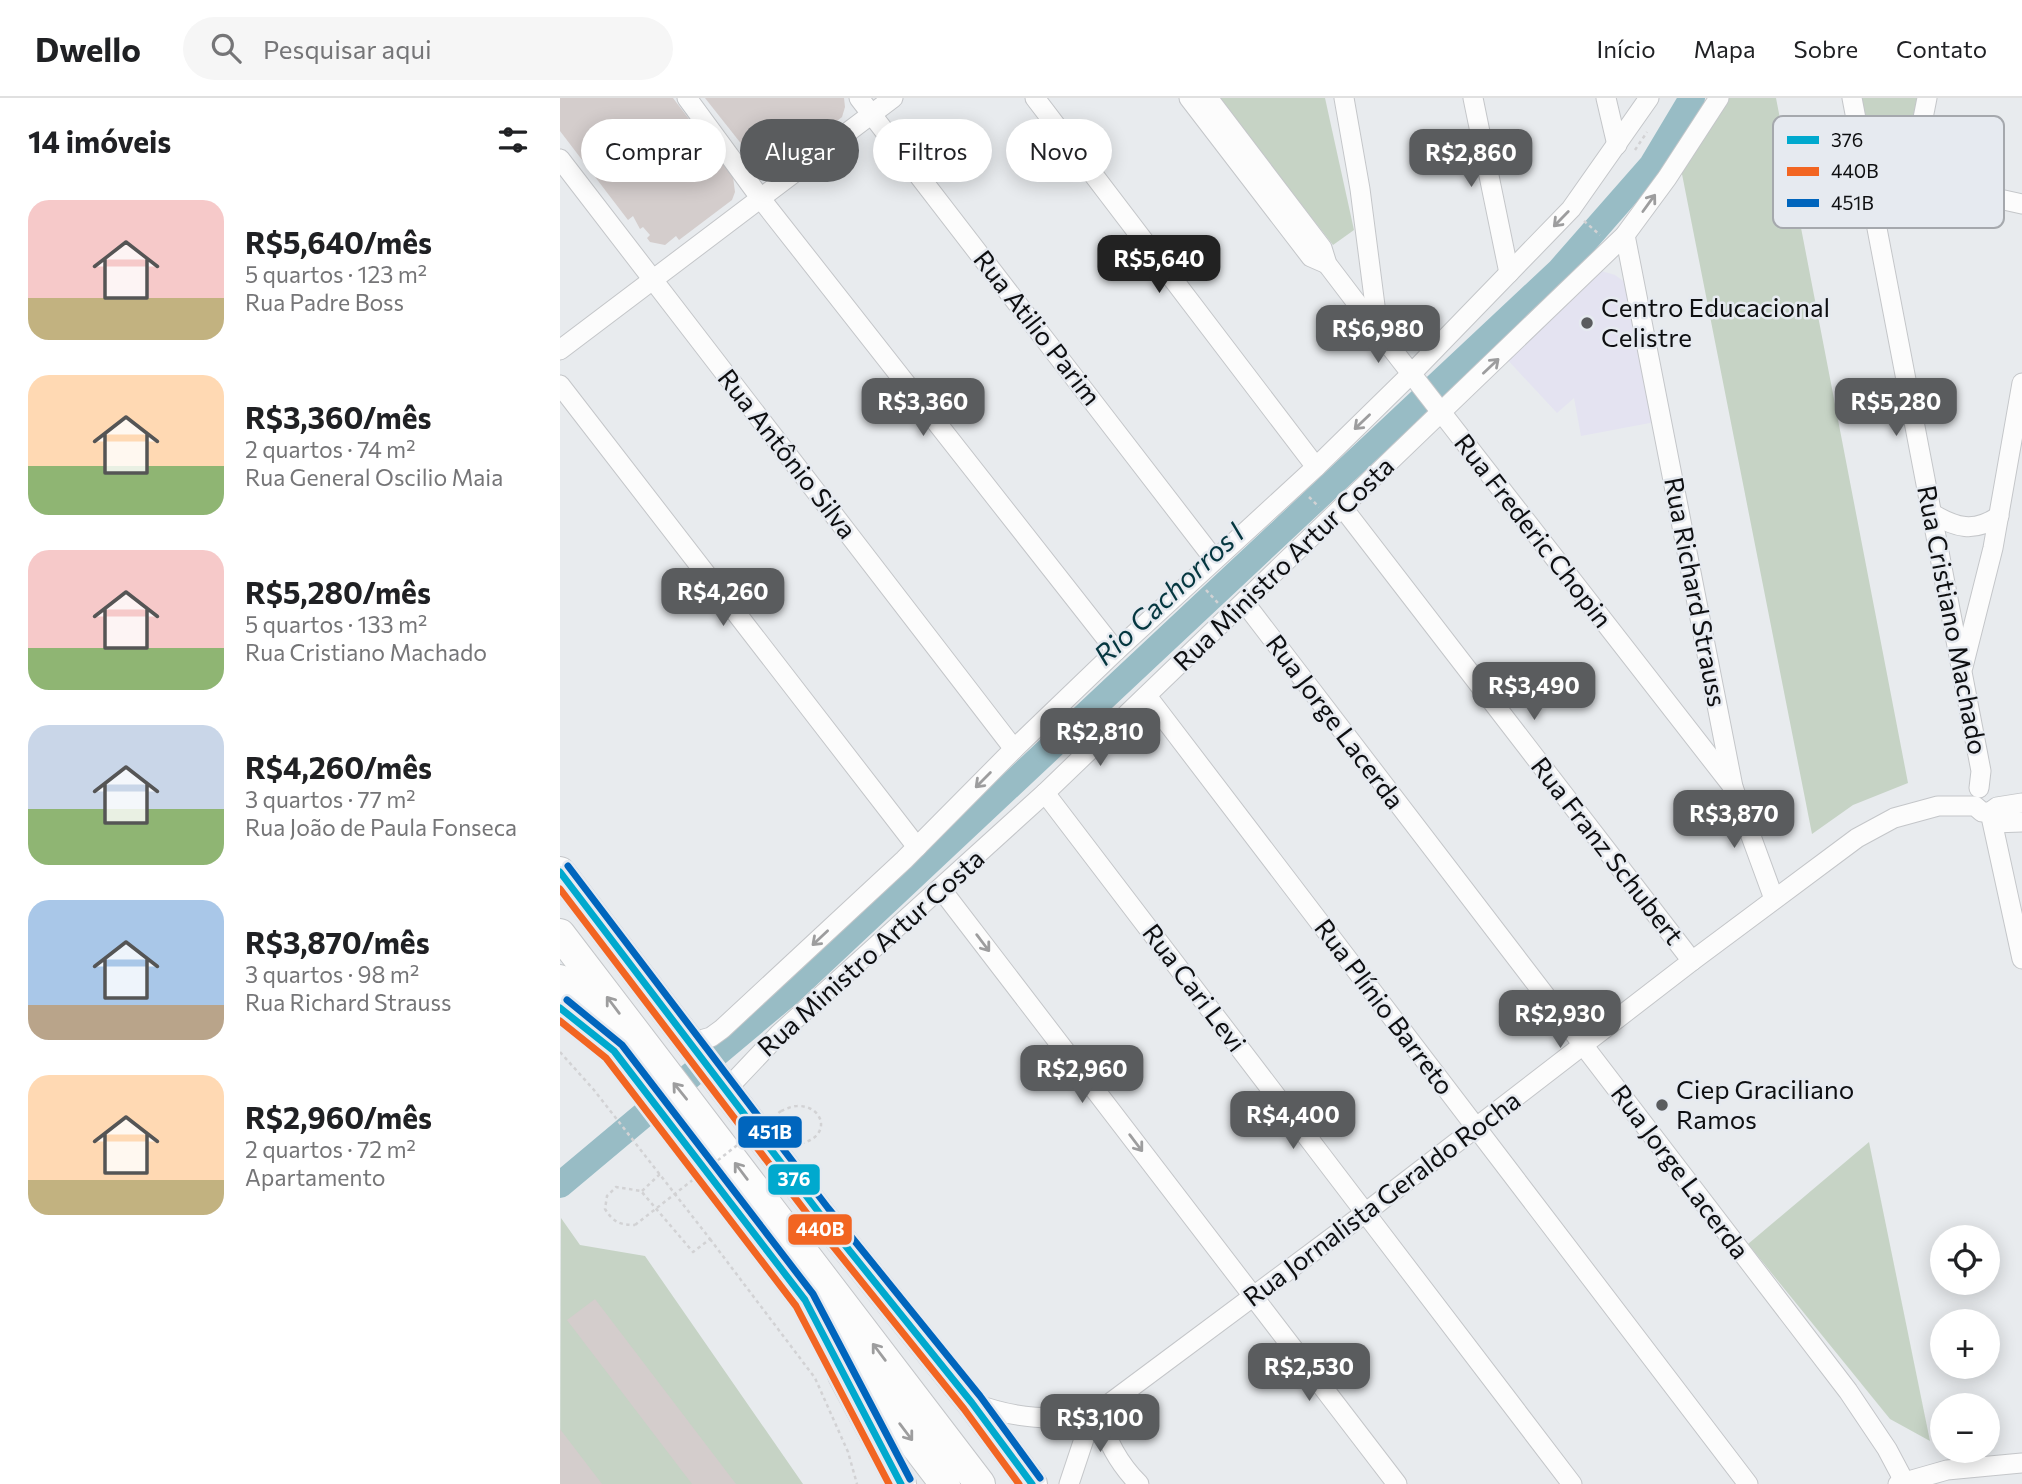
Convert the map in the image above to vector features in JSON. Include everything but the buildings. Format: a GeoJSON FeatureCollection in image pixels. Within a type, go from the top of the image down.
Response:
{"type":"FeatureCollection","features":[{"type":"Feature","properties":{"kind":"highway"},"geometry":{"type":"LineString","coordinates":[[560,872],[820,1214],[972,1403],[1032,1484]]}},
{"type":"Feature","properties":{"kind":"highway"},"geometry":{"type":"LineString","coordinates":[[560,934],[644,1069],[980,1484]]}},
{"type":"Feature","properties":{"kind":"highway"},"geometry":{"type":"LineString","coordinates":[[560,980],[614,1051]]}},
{"type":"Feature","properties":{"kind":"highway"},"geometry":{"type":"LineString","coordinates":[[560,1008],[614,1051],[644,1069]]}},
{"type":"Feature","properties":{"kind":"highway"},"geometry":{"type":"LineString","coordinates":[[693,1131],[805,1300],[945,1484]]}},
{"type":"Feature","properties":{"kind":"highway"},"geometry":{"type":"LineString","coordinates":[[820,1214],[955,1431],[980,1484]]}},
{"type":"Feature","properties":{"kind":"highway"},"geometry":{"type":"LineString","coordinates":[[805,1300],[894,1479]]}},
{"type":"Feature","properties":{"kind":"street"},"geometry":{"type":"LineString","coordinates":[[687,98],[761,199],[1116,651]]}},
{"type":"Feature","properties":{"kind":"street","name":"Rua Atilio Parim"},"geometry":{"type":"LineString","coordinates":[[859,98],[1214,559]]}},
{"type":"Feature","properties":{"kind":"street"},"geometry":{"type":"LineString","coordinates":[[560,350],[892,98]]}},
{"type":"Feature","properties":{"kind":"street"},"geometry":{"type":"LineString","coordinates":[[1035,98],[1316,467]]}},
{"type":"Feature","properties":{"kind":"street"},"geometry":{"type":"LineString","coordinates":[[1189,98],[1311,257],[1327,264]]}},
{"type":"Feature","properties":{"kind":"street"},"geometry":{"type":"LineString","coordinates":[[1208,98],[1322,248],[1327,264]]}},
{"type":"Feature","properties":{"kind":"street"},"geometry":{"type":"LineString","coordinates":[[1343,98],[1360,189],[1378,331]]}},
{"type":"Feature","properties":{"kind":"street"},"geometry":{"type":"LineString","coordinates":[[1473,98],[1509,273]]}},
{"type":"Feature","properties":{"kind":"street"},"geometry":{"type":"LineString","coordinates":[[1606,98],[1617,145]]}},
{"type":"Feature","properties":{"kind":"street","name":"Rua Ministro Artur Costa"},"geometry":{"type":"LineString","coordinates":[[693,1047],[722,1029],[918,846],[1014,749],[1214,559],[1415,379],[1509,273],[1571,209],[1648,98]]}},
{"type":"Feature","properties":{"kind":"street","name":"Rua Ministro Artur Costa"},"geometry":{"type":"LineString","coordinates":[[722,1086],[1045,793],[1244,601],[1438,408],[1594,266],[1625,235],[1667,178],[1719,98]]}},
{"type":"Feature","properties":{"kind":"street","name":"Rua Cristiano Machado"},"geometry":{"type":"LineString","coordinates":[[1852,98],[1855,116]]}},
{"type":"Feature","properties":{"kind":"street"},"geometry":{"type":"LineString","coordinates":[[1923,116],[1927,98]]}},
{"type":"Feature","properties":{"kind":"street","name":"Rua Antônio Silva"},"geometry":{"type":"LineString","coordinates":[[560,159],[1014,749]]}},
{"type":"Feature","properties":{"kind":"street"},"geometry":{"type":"LineString","coordinates":[[2004,200],[2022,204]]}},
{"type":"Feature","properties":{"kind":"street","name":"Rua Cristiano Machado"},"geometry":{"type":"LineString","coordinates":[[1875,228],[1987,798],[2022,959]]}},
{"type":"Feature","properties":{"kind":"street","name":"Rua Richard Strauss"},"geometry":{"type":"LineString","coordinates":[[1625,235],[1732,787],[1774,900]]}},
{"type":"Feature","properties":{"kind":"street","name":"Rua Frederic Chopin"},"geometry":{"type":"LineString","coordinates":[[1327,264],[1732,787]]}},
{"type":"Feature","properties":{"kind":"street"},"geometry":{"type":"LineString","coordinates":[[1594,266],[1616,267],[1634,280]]}},
{"type":"Feature","properties":{"kind":"street"},"geometry":{"type":"LineString","coordinates":[[1962,672],[1999,516],[2022,383]]}},
{"type":"Feature","properties":{"kind":"street"},"geometry":{"type":"LineString","coordinates":[[560,385],[918,846]]}},
{"type":"Feature","properties":{"kind":"street","name":"Rua Franz Schubert"},"geometry":{"type":"LineString","coordinates":[[1334,511],[1692,961]]}},
{"type":"Feature","properties":{"kind":"street"},"geometry":{"type":"LineString","coordinates":[[1931,513],[1951,523],[1971,527],[1985,525],[1999,516]]}},
{"type":"Feature","properties":{"kind":"street","name":"Rua Jorge Lacerda"},"geometry":{"type":"LineString","coordinates":[[1244,601],[1848,1391],[1887,1449],[1901,1483]]}},
{"type":"Feature","properties":{"kind":"street","name":"Rua Plínio Barreto"},"geometry":{"type":"LineString","coordinates":[[1147,696],[1748,1484]]}},
{"type":"Feature","properties":{"kind":"street","name":"Rua Cari Levi"},"geometry":{"type":"LineString","coordinates":[[1045,793],[1572,1484]]}},
{"type":"Feature","properties":{"kind":"street","name":"Rua Jornalista Geraldo Rocha"},"geometry":{"type":"LineString","coordinates":[[1987,798],[2022,822]]}},
{"type":"Feature","properties":{"kind":"street","name":"Rua Jornalista Geraldo Rocha"},"geometry":{"type":"LineString","coordinates":[[972,1403],[1005,1414],[1034,1419],[1064,1419],[1098,1412],[1366,1213],[1692,961],[1875,828],[1916,811],[1945,805],[1987,798],[2022,802]]}},
{"type":"Feature","properties":{"kind":"street"},"geometry":{"type":"LineString","coordinates":[[941,889],[1397,1484]]}},
{"type":"Feature","properties":{"kind":"street"},"geometry":{"type":"LineString","coordinates":[[1098,1412],[1113,1451],[1124,1469],[1139,1484]]}},
{"type":"Feature","properties":{"kind":"street","name":"Rua Jornalista Geraldo Rocha"},"geometry":{"type":"LineString","coordinates":[[1069,1484],[1084,1439],[1098,1412]]}},
{"type":"Feature","properties":{"kind":"street"},"geometry":{"type":"LineString","coordinates":[[1901,1483],[1959,1468],[2022,1463]]}},
{"type":"Feature","properties":{"kind":"path"},"geometry":{"type":"LineString","coordinates":[[1579,217],[1602,236]]}},
{"type":"Feature","properties":{"kind":"path"},"geometry":{"type":"LineString","coordinates":[[1304,491],[1334,511]]}},
{"type":"Feature","properties":{"kind":"path"},"geometry":{"type":"LineString","coordinates":[[1204,586],[1222,609]]}},
{"type":"Feature","properties":{"kind":"path"},"geometry":{"type":"LineString","coordinates":[[560,1052],[637,1144],[815,1378],[848,1452],[857,1484]]}},
{"type":"Feature","properties":{"kind":"path"},"geometry":{"type":"LineString","coordinates":[[710,1239],[692,1252],[643,1190],[616,1186],[607,1196],[605,1209],[612,1219],[622,1225],[635,1224],[781,1111],[796,1105],[818,1114],[822,1124],[818,1135],[811,1141],[799,1145],[789,1137]]}},
{"type":"Feature","properties":{"kind":"path"},"geometry":{"type":"LineString","coordinates":[[643,1190],[660,1174]]}},
{"type":"Feature","properties":{"kind":"shaded area","name":"Centro Educacional Celistre"},"geometry":{"type":"Polygon","coordinates":[[[1601,271],[1615,275],[1626,283],[1655,422],[1581,436],[1574,398],[1557,413],[1503,355],[1589,275],[1601,271]]]}},
{"type":"Feature","properties":{"kind":"green space"},"geometry":{"type":"Polygon","coordinates":[[[1218,98],[1325,98],[1354,230],[1333,245],[1218,98]]]}},
{"type":"Feature","properties":{"kind":"green space"},"geometry":{"type":"Polygon","coordinates":[[[1725,98],[1776,98],[1779,116],[1773,116],[1773,228],[1801,228],[1908,783],[1853,805],[1812,834],[1681,169],[1725,98]]]}},
{"type":"Feature","properties":{"kind":"green space"},"geometry":{"type":"Polygon","coordinates":[[[1856,98],[1922,98],[1920,116],[1860,116],[1856,98]]]}},
{"type":"Feature","properties":{"kind":"green space"},"geometry":{"type":"Polygon","coordinates":[[[1869,1142],[1930,1441],[1890,1419],[1748,1244],[1869,1142]]]}},
{"type":"Feature","properties":{"kind":"green space"},"geometry":{"type":"Polygon","coordinates":[[[561,1218],[580,1245],[645,1256],[803,1484],[560,1484],[561,1218]]]}},
{"type":"Feature","properties":{"kind":"waterway","name":"Rio Cachorros I"},"geometry":{"type":"LineString","coordinates":[[560,1185],[789,993],[1559,271],[1652,165],[1692,98]]}},
{"type":"Feature","properties":{"kind":"transit line","name":"451B"},"geometry":{"type":"LineString","coordinates":[[568,866],[828,1208],[980,1396],[1040,1478]]}},
{"type":"Feature","properties":{"kind":"transit line","name":"376"},"geometry":{"type":"LineString","coordinates":[[560,872],[820,1214],[972,1403],[1032,1484]]}},
{"type":"Feature","properties":{"kind":"transit line","name":"440B"},"geometry":{"type":"LineString","coordinates":[[560,889],[812,1220],[964,1409],[1019,1484]]}},
{"type":"Feature","properties":{"kind":"transit line","name":"451B"},"geometry":{"type":"LineString","coordinates":[[567,1000],[622,1045],[813,1294],[910,1479]]}},
{"type":"Feature","properties":{"kind":"transit line","name":"376"},"geometry":{"type":"LineString","coordinates":[[560,1008],[614,1051],[805,1300],[901,1484]]}},
{"type":"Feature","properties":{"kind":"transit line","name":"440B"},"geometry":{"type":"LineString","coordinates":[[560,1021],[606,1058],[796,1306],[889,1484]]}},
{"type":"Feature","properties":{"kind":"place","name":"Centro Educacional Celistre"},"geometry":{"type":"Point","coordinates":[1587,323]}},
{"type":"Feature","properties":{"kind":"place","name":"Ciep Graciliano Ramos"},"geometry":{"type":"Point","coordinates":[1662,1105]}}]}
